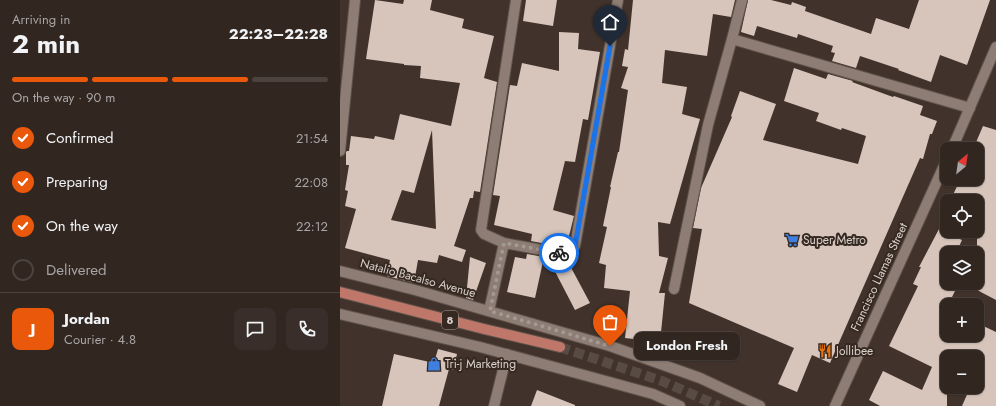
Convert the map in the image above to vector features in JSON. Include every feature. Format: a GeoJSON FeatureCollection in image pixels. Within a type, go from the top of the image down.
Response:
{"type":"FeatureCollection","features":[{"type":"Feature","properties":{"kind":"main road","name":"8"},"geometry":{"type":"LineString","coordinates":[[340,292],[560,347]]}},
{"type":"Feature","properties":{"kind":"street"},"geometry":{"type":"LineString","coordinates":[[340,151],[355,0]]}},
{"type":"Feature","properties":{"kind":"street"},"geometry":{"type":"LineString","coordinates":[[516,0],[481,230],[484,234],[504,243],[564,254],[575,246],[618,0]]}},
{"type":"Feature","properties":{"kind":"street"},"geometry":{"type":"LineString","coordinates":[[674,289],[708,125],[742,0]]}},
{"type":"Feature","properties":{"kind":"street"},"geometry":{"type":"LineString","coordinates":[[732,39],[970,108]]}},
{"type":"Feature","properties":{"kind":"street"},"geometry":{"type":"LineString","coordinates":[[955,142],[996,47]]}},
{"type":"Feature","properties":{"kind":"street","name":"Francisco Llamas Street"},"geometry":{"type":"LineString","coordinates":[[835,406],[940,174]]}},
{"type":"Feature","properties":{"kind":"street"},"geometry":{"type":"LineString","coordinates":[[490,311],[504,243]]}},
{"type":"Feature","properties":{"kind":"street","name":"Natalio Bacalso Avenue"},"geometry":{"type":"LineString","coordinates":[[340,271],[415,290],[610,346],[700,378],[760,406]]}},
{"type":"Feature","properties":{"kind":"street","name":"8"},"geometry":{"type":"LineString","coordinates":[[340,314],[507,354],[653,394],[680,406]]}},
{"type":"Feature","properties":{"kind":"street"},"geometry":{"type":"LineString","coordinates":[[494,406],[507,354]]}},
{"type":"Feature","properties":{"kind":"building"},"geometry":{"type":"Polygon","coordinates":[[[375,0],[403,4],[404,0],[432,0],[430,10],[464,19],[462,28],[494,36],[484,78],[497,82],[480,192],[474,191],[473,198],[470,198],[454,246],[466,250],[462,262],[439,255],[437,263],[418,260],[414,283],[387,276],[390,260],[345,248],[356,209],[345,206],[348,191],[345,190],[349,165],[346,165],[346,152],[349,151],[351,136],[374,139],[375,136],[394,140],[400,114],[451,126],[460,83],[420,78],[421,66],[366,59],[375,0]],[[432,130],[414,193],[402,190],[391,220],[436,229],[432,130]]]}},
{"type":"Feature","properties":{"kind":"building"},"geometry":{"type":"Polygon","coordinates":[[[526,0],[557,0],[553,26],[523,21],[526,0]]]}},
{"type":"Feature","properties":{"kind":"building"},"geometry":{"type":"Polygon","coordinates":[[[633,0],[735,0],[731,17],[713,14],[707,56],[665,50],[662,83],[687,87],[682,114],[700,119],[670,224],[658,222],[659,256],[668,258],[659,293],[665,293],[660,342],[625,338],[630,291],[604,288],[606,265],[599,263],[607,227],[603,226],[610,187],[619,152],[628,90],[621,88],[628,67],[622,66],[625,49],[628,50],[633,0]]]}},
{"type":"Feature","properties":{"kind":"building"},"geometry":{"type":"Polygon","coordinates":[[[748,0],[771,0],[791,5],[792,2],[806,7],[805,11],[871,34],[876,18],[909,29],[919,0],[990,0],[967,65],[940,55],[931,82],[898,70],[899,69],[860,56],[856,68],[832,61],[835,53],[831,52],[833,46],[798,34],[797,38],[757,26],[754,36],[741,32],[748,0]]]}},
{"type":"Feature","properties":{"kind":"building"},"geometry":{"type":"Polygon","coordinates":[[[559,32],[579,33],[578,49],[600,52],[588,120],[583,119],[575,162],[565,161],[553,210],[574,216],[567,244],[562,247],[531,241],[532,234],[494,225],[500,196],[493,195],[510,85],[517,86],[522,63],[559,71],[559,32]]]}},
{"type":"Feature","properties":{"kind":"building","name":"Super Metro"},"geometry":{"type":"Polygon","coordinates":[[[794,68],[826,79],[828,74],[853,81],[852,82],[893,97],[894,96],[923,106],[920,115],[937,121],[932,134],[930,134],[923,159],[920,158],[830,363],[812,355],[797,392],[778,384],[794,348],[689,303],[702,229],[693,228],[701,188],[732,117],[731,116],[740,91],[776,104],[763,140],[858,164],[866,136],[842,128],[841,130],[816,121],[819,113],[784,101],[794,68]]]}},
{"type":"Feature","properties":{"kind":"building"},"geometry":{"type":"Polygon","coordinates":[[[983,126],[996,130],[996,300],[977,290],[984,290],[984,246],[977,246],[977,238],[984,238],[984,194],[953,194],[957,186],[984,186],[984,142],[976,142],[983,126]]]}},
{"type":"Feature","properties":{"kind":"building"},"geometry":{"type":"Polygon","coordinates":[[[939,229],[940,238],[958,238],[962,240],[959,246],[940,246],[940,290],[956,290],[952,298],[940,298],[940,342],[984,342],[984,326],[996,332],[996,406],[962,406],[967,394],[984,394],[984,350],[940,350],[940,394],[947,394],[947,406],[880,406],[869,400],[883,371],[922,390],[932,367],[889,346],[918,286],[913,284],[921,267],[919,267],[939,229]]]}},
{"type":"Feature","properties":{"kind":"building"},"geometry":{"type":"Polygon","coordinates":[[[527,254],[544,257],[535,298],[507,292],[515,257],[526,259],[527,254]]]}},
{"type":"Feature","properties":{"kind":"building"},"geometry":{"type":"Polygon","coordinates":[[[470,257],[486,263],[473,300],[466,298],[470,257]]]}},
{"type":"Feature","properties":{"kind":"building"},"geometry":{"type":"Polygon","coordinates":[[[548,258],[567,260],[590,303],[575,310],[548,258]]]}},
{"type":"Feature","properties":{"kind":"building"},"geometry":{"type":"Polygon","coordinates":[[[438,349],[457,354],[453,370],[449,369],[439,406],[382,406],[394,354],[434,363],[438,349]]]}},
{"type":"Feature","properties":{"kind":"building"},"geometry":{"type":"Polygon","coordinates":[[[537,390],[575,405],[575,406],[531,406],[537,390]]]}},
{"type":"Feature","properties":{"kind":"tunnel"},"geometry":{"type":"LineString","coordinates":[[560,347],[662,381],[719,406]]}},
{"type":"Feature","properties":{"kind":"way so far"},"geometry":{"type":"LineString","coordinates":[[559,253],[504,243],[490,311],[610,346]]}},
{"type":"Feature","properties":{"kind":"place","name":"Super Metro"},"geometry":{"type":"Point","coordinates":[792,240]}},
{"type":"Feature","properties":{"kind":"place","name":"London Fresh"},"geometry":{"type":"Point","coordinates":[610,346]}},
{"type":"Feature","properties":{"kind":"place","name":"Jollibee"},"geometry":{"type":"Point","coordinates":[825,351]}},
{"type":"Feature","properties":{"kind":"place","name":"Tri-j Marketing"},"geometry":{"type":"Point","coordinates":[434,364]}},
{"type":"Feature","properties":{"kind":"route"},"geometry":{"type":"LineString","coordinates":[[559,253],[564,254],[575,246],[610,46]]}}]}
